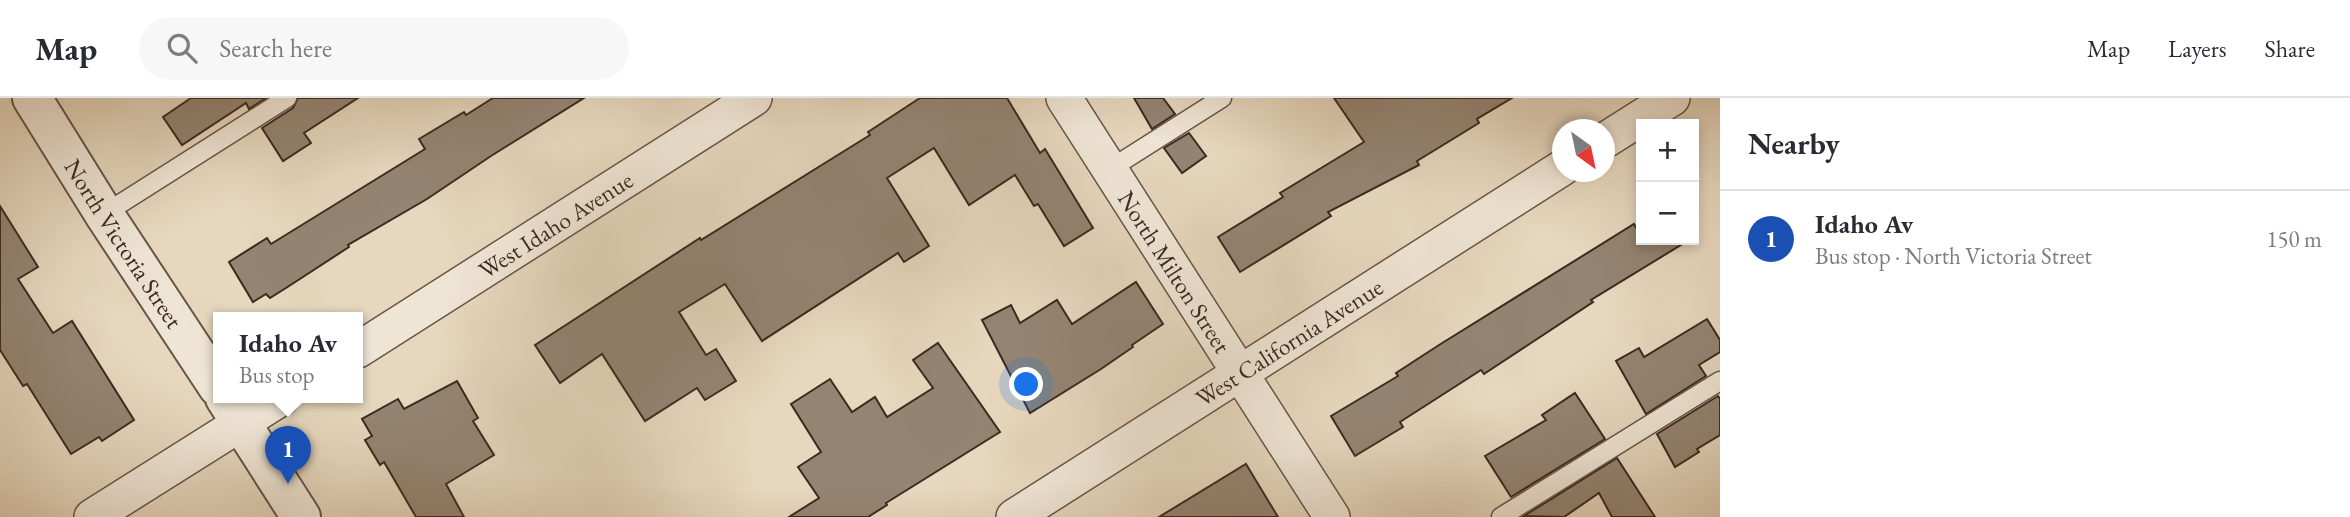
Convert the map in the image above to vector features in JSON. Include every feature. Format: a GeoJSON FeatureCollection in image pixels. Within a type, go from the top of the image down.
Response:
{"type":"FeatureCollection","features":[{"type":"Feature","properties":{"kind":"street","name":"North Victoria Street"},"geometry":{"type":"LineString","coordinates":[[32,98],[104,214],[213,379]]}},
{"type":"Feature","properties":{"kind":"street","name":"West Idaho Avenue"},"geometry":{"type":"LineString","coordinates":[[363,346],[754,98]]}},
{"type":"Feature","properties":{"kind":"street","name":"North Milton Street"},"geometry":{"type":"LineString","coordinates":[[1064,98],[1332,517]]}},
{"type":"Feature","properties":{"kind":"street"},"geometry":{"type":"LineString","coordinates":[[1615,135],[1672,98]]}},
{"type":"Feature","properties":{"kind":"street","name":"West California Avenue"},"geometry":{"type":"LineString","coordinates":[[1014,517],[1552,175]]}},
{"type":"Feature","properties":{"kind":"street"},"geometry":{"type":"LineString","coordinates":[[92,517],[233,411],[263,403]]}},
{"type":"Feature","properties":{"kind":"street"},"geometry":{"type":"LineString","coordinates":[[233,411],[301,517]]}},
{"type":"Feature","properties":{"kind":"lane"},"geometry":{"type":"LineString","coordinates":[[104,214],[287,98]]}},
{"type":"Feature","properties":{"kind":"lane"},"geometry":{"type":"LineString","coordinates":[[1110,169],[1222,98]]}},
{"type":"Feature","properties":{"kind":"lane"},"geometry":{"type":"LineString","coordinates":[[1501,517],[1720,381]]}},
{"type":"Feature","properties":{"kind":"building"},"geometry":{"type":"Polygon","coordinates":[[[191,98],[266,98],[249,109],[246,103],[182,145],[163,117],[191,98]]]}},
{"type":"Feature","properties":{"kind":"building"},"geometry":{"type":"Polygon","coordinates":[[[298,98],[358,98],[304,133],[311,143],[283,161],[262,128],[293,108],[298,98]]]}},
{"type":"Feature","properties":{"kind":"building"},"geometry":{"type":"Polygon","coordinates":[[[493,98],[584,98],[427,199],[348,245],[349,247],[270,298],[266,294],[253,302],[229,262],[267,238],[271,244],[425,149],[419,139],[493,98]]]}},
{"type":"Feature","properties":{"kind":"building"},"geometry":{"type":"Polygon","coordinates":[[[920,98],[1007,98],[1040,153],[1045,149],[1093,228],[1064,246],[1038,204],[1034,206],[1015,175],[969,205],[934,148],[887,178],[929,246],[904,262],[898,253],[762,341],[725,284],[679,312],[706,355],[716,349],[736,381],[705,400],[697,388],[645,421],[602,354],[560,383],[535,345],[700,238],[701,240],[870,135],[868,132],[920,98]]]}},
{"type":"Feature","properties":{"kind":"building"},"geometry":{"type":"Polygon","coordinates":[[[1134,98],[1163,98],[1175,114],[1152,129],[1134,98]]]}},
{"type":"Feature","properties":{"kind":"building"},"geometry":{"type":"Polygon","coordinates":[[[1334,98],[1512,98],[1477,119],[1479,123],[1417,161],[1419,165],[1328,212],[1331,216],[1240,272],[1218,237],[1283,197],[1280,193],[1364,142],[1334,98]]]}},
{"type":"Feature","properties":{"kind":"building"},"geometry":{"type":"Polygon","coordinates":[[[1189,133],[1206,156],[1182,173],[1164,148],[1189,133]]]}},
{"type":"Feature","properties":{"kind":"building"},"geometry":{"type":"Polygon","coordinates":[[[0,206],[38,267],[18,279],[53,333],[72,321],[134,420],[102,441],[99,437],[71,454],[27,384],[23,386],[0,350],[0,206]]]}},
{"type":"Feature","properties":{"kind":"building"},"geometry":{"type":"Polygon","coordinates":[[[1634,224],[1636,245],[1681,245],[1591,300],[1593,302],[1484,374],[1481,370],[1400,422],[1403,427],[1355,456],[1331,416],[1398,376],[1396,373],[1634,224]]]}},
{"type":"Feature","properties":{"kind":"building"},"geometry":{"type":"Polygon","coordinates":[[[1136,282],[1163,324],[1101,369],[1030,413],[982,320],[1011,305],[1020,323],[1057,300],[1072,324],[1136,282]]]}},
{"type":"Feature","properties":{"kind":"building"},"geometry":{"type":"Polygon","coordinates":[[[1707,319],[1720,340],[1720,352],[1699,365],[1706,376],[1646,414],[1616,361],[1639,348],[1644,357],[1707,319]]]}},
{"type":"Feature","properties":{"kind":"building"},"geometry":{"type":"Polygon","coordinates":[[[938,343],[1000,432],[868,517],[789,517],[819,498],[798,467],[821,452],[791,404],[830,379],[852,412],[875,397],[887,417],[933,388],[913,360],[938,343]]]}},
{"type":"Feature","properties":{"kind":"building"},"geometry":{"type":"Polygon","coordinates":[[[457,381],[478,418],[473,421],[494,455],[446,484],[464,517],[416,517],[384,462],[380,465],[365,440],[372,436],[362,419],[398,399],[404,409],[457,381]]]}},
{"type":"Feature","properties":{"kind":"building"},"geometry":{"type":"Polygon","coordinates":[[[1575,393],[1605,439],[1511,497],[1485,456],[1546,420],[1542,415],[1575,393]]]}},
{"type":"Feature","properties":{"kind":"building"},"geometry":{"type":"Polygon","coordinates":[[[1718,396],[1720,435],[1675,467],[1657,434],[1718,396]]]}},
{"type":"Feature","properties":{"kind":"building"},"geometry":{"type":"Polygon","coordinates":[[[1617,458],[1655,517],[1612,517],[1599,493],[1564,517],[1524,516],[1617,458]]]}},
{"type":"Feature","properties":{"kind":"building"},"geometry":{"type":"Polygon","coordinates":[[[1246,464],[1278,517],[1159,517],[1246,464]]]}},
{"type":"Feature","properties":{"kind":"place","name":"Idaho Av"},"geometry":{"type":"Point","coordinates":[288,484]}}]}
